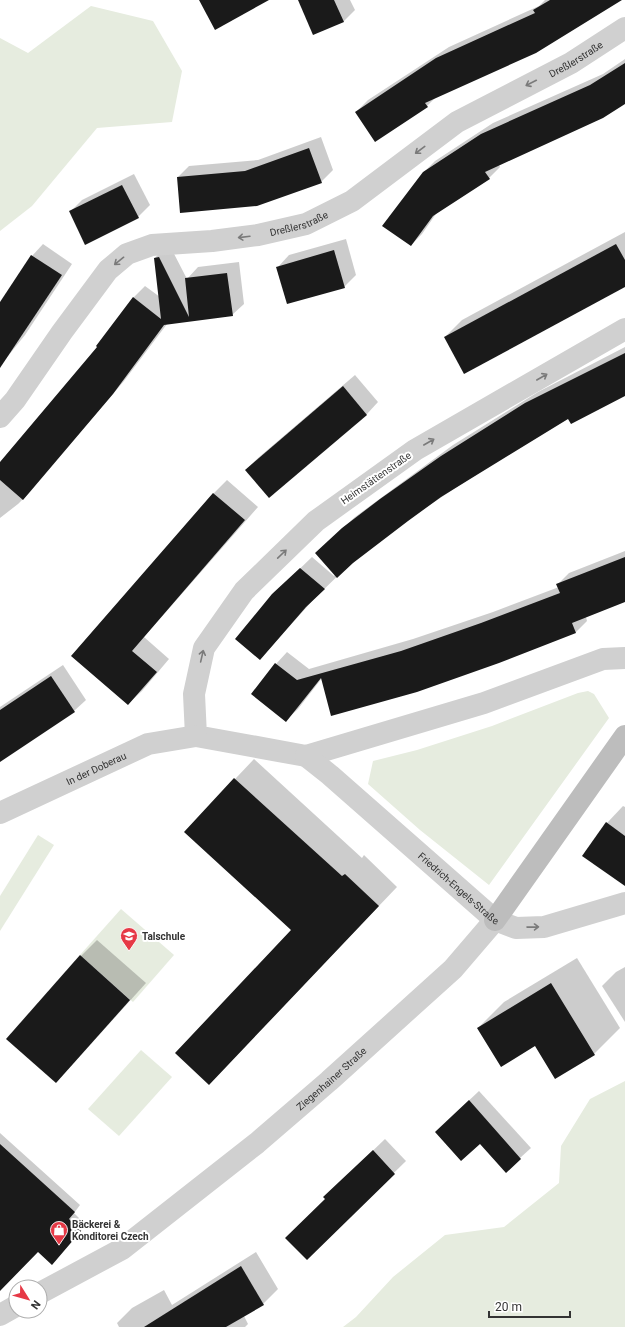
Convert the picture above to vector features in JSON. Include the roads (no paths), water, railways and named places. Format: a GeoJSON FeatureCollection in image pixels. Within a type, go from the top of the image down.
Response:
{"type":"FeatureCollection","features":[{"type":"Feature","properties":{"kind":"street","name":"Dreßlerstraße"},"geometry":{"type":"LineString","coordinates":[[0,417],[15,400],[62,332],[108,270],[127,254],[152,245],[258,235],[306,224],[352,201],[457,122],[570,63],[625,28]]}},
{"type":"Feature","properties":{"kind":"street","name":"Heimstättenstraße"},"geometry":{"type":"LineString","coordinates":[[196,736],[194,694],[204,648],[244,591],[316,521],[415,450],[625,329]]}},
{"type":"Feature","properties":{"kind":"street","name":"Friedrich-Engels-Straße"},"geometry":{"type":"LineString","coordinates":[[306,756],[484,703],[603,659],[625,658]]}},
{"type":"Feature","properties":{"kind":"street","name":"Friedrich-Engels-Straße"},"geometry":{"type":"LineString","coordinates":[[196,736],[306,756],[330,774],[495,920],[625,736]]}},
{"type":"Feature","properties":{"kind":"street","name":"In der Doberau"},"geometry":{"type":"LineString","coordinates":[[0,814],[148,744],[196,736]]}},
{"type":"Feature","properties":{"kind":"street"},"geometry":{"type":"LineString","coordinates":[[495,920],[516,928],[544,927],[625,903]]}},
{"type":"Feature","properties":{"kind":"street","name":"Ziegenhainer Straße"},"geometry":{"type":"LineString","coordinates":[[48,1289],[122,1250],[257,1143],[329,1081],[453,969],[495,920]]}},
{"type":"Feature","properties":{"kind":"place","name":"Talschule"},"geometry":{"type":"Point","coordinates":[129,951]}},
{"type":"Feature","properties":{"kind":"place","name":"Bäckerei & Konditorei Czech"},"geometry":{"type":"Point","coordinates":[59,1245]}}]}
